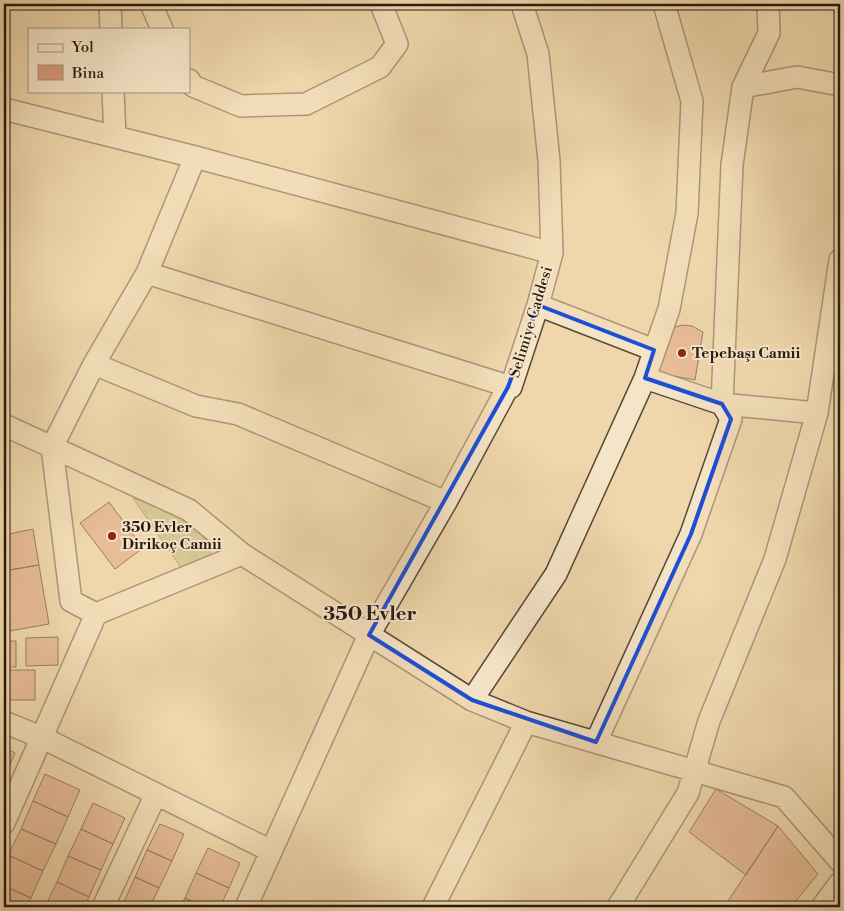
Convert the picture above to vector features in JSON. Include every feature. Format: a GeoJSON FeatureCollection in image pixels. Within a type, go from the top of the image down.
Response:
{"type":"FeatureCollection","features":[{"type":"Feature","properties":{"kind":"street"},"geometry":{"type":"LineString","coordinates":[[110,4],[111,28]]}},
{"type":"Feature","properties":{"kind":"street"},"geometry":{"type":"LineString","coordinates":[[151,4],[162,28]]}},
{"type":"Feature","properties":{"kind":"street"},"geometry":{"type":"LineString","coordinates":[[190,82],[193,86],[241,106],[306,104],[380,67],[397,44],[381,4]]}},
{"type":"Feature","properties":{"kind":"street","name":"Selimiye Caddesi"},"geometry":{"type":"LineString","coordinates":[[246,907],[370,635],[446,502],[508,387],[511,386],[538,305],[552,253],[549,161],[538,54],[522,4]]}},
{"type":"Feature","properties":{"kind":"street"},"geometry":{"type":"LineString","coordinates":[[472,700],[556,574],[645,378],[669,309],[687,213],[692,101],[664,4]]}},
{"type":"Feature","properties":{"kind":"street"},"geometry":{"type":"LineString","coordinates":[[596,742],[691,534],[731,419],[722,404],[732,165],[743,87],[769,33],[768,4]]}},
{"type":"Feature","properties":{"kind":"street"},"geometry":{"type":"LineString","coordinates":[[743,87],[797,78],[840,85]]}},
{"type":"Feature","properties":{"kind":"street"},"geometry":{"type":"LineString","coordinates":[[113,92],[115,137]]}},
{"type":"Feature","properties":{"kind":"street"},"geometry":{"type":"LineString","coordinates":[[4,109],[195,156],[552,253]]}},
{"type":"Feature","properties":{"kind":"street"},"geometry":{"type":"LineString","coordinates":[[96,614],[71,601],[52,447],[94,364],[147,273],[195,156]]}},
{"type":"Feature","properties":{"kind":"street"},"geometry":{"type":"LineString","coordinates":[[618,907],[688,793],[693,770],[709,721],[774,559],[817,413],[840,260]]}},
{"type":"Feature","properties":{"kind":"street"},"geometry":{"type":"LineString","coordinates":[[147,273],[511,386]]}},
{"type":"Feature","properties":{"kind":"street"},"geometry":{"type":"LineString","coordinates":[[538,305],[654,350]]}},
{"type":"Feature","properties":{"kind":"street"},"geometry":{"type":"LineString","coordinates":[[94,364],[196,406],[238,414],[446,502]]}},
{"type":"Feature","properties":{"kind":"street"},"geometry":{"type":"LineString","coordinates":[[645,378],[722,404],[817,413]]}},
{"type":"Feature","properties":{"kind":"street"},"geometry":{"type":"LineString","coordinates":[[4,424],[189,510],[242,554],[472,700],[526,722],[784,797],[840,861]]}},
{"type":"Feature","properties":{"kind":"street"},"geometry":{"type":"LineString","coordinates":[[4,823],[96,614],[242,554]]}},
{"type":"Feature","properties":{"kind":"street"},"geometry":{"type":"LineString","coordinates":[[4,722],[43,738],[271,851]]}},
{"type":"Feature","properties":{"kind":"street"},"geometry":{"type":"LineString","coordinates":[[434,907],[526,722]]}},
{"type":"Feature","properties":{"kind":"street"},"geometry":{"type":"LineString","coordinates":[[103,907],[156,794]]}},
{"type":"Feature","properties":{"kind":"street"},"geometry":{"type":"LineString","coordinates":[[822,907],[840,883]]}},
{"type":"Feature","properties":{"kind":"highlighted area"},"geometry":{"type":"Polygon","coordinates":[[[538,305],[654,350],[645,378],[722,404],[731,419],[691,534],[596,742],[472,700],[369,635],[508,387],[538,305]]]}},
{"type":"Feature","properties":{"kind":"green space"},"geometry":{"type":"Polygon","coordinates":[[[133,498],[169,512],[192,526],[208,545],[211,557],[182,569],[133,498]]]}},
{"type":"Feature","properties":{"kind":"building","name":"Tepebaşı Camii"},"geometry":{"type":"Polygon","coordinates":[[[682,325],[692,326],[703,332],[695,380],[658,373],[672,328],[682,325]]]}},
{"type":"Feature","properties":{"kind":"building","name":"350 Evler Dirikoç Camii"},"geometry":{"type":"Polygon","coordinates":[[[109,502],[143,548],[115,569],[80,523],[109,502]]]}},
{"type":"Feature","properties":{"kind":"building"},"geometry":{"type":"Polygon","coordinates":[[[33,529],[39,565],[4,571],[4,535],[33,529]]]}},
{"type":"Feature","properties":{"kind":"building"},"geometry":{"type":"Polygon","coordinates":[[[39,565],[49,624],[4,632],[4,571],[39,565]]]}},
{"type":"Feature","properties":{"kind":"building"},"geometry":{"type":"Polygon","coordinates":[[[58,637],[58,665],[26,666],[26,638],[58,637]]]}},
{"type":"Feature","properties":{"kind":"building"},"geometry":{"type":"Polygon","coordinates":[[[4,641],[16,641],[16,667],[4,667],[4,641]]]}},
{"type":"Feature","properties":{"kind":"building"},"geometry":{"type":"Polygon","coordinates":[[[4,670],[35,670],[35,700],[4,700],[4,670]]]}},
{"type":"Feature","properties":{"kind":"building"},"geometry":{"type":"Polygon","coordinates":[[[4,748],[15,753],[4,778],[4,748]]]}},
{"type":"Feature","properties":{"kind":"building"},"geometry":{"type":"Polygon","coordinates":[[[45,774],[80,790],[68,817],[33,801],[45,774]]]}},
{"type":"Feature","properties":{"kind":"building"},"geometry":{"type":"Polygon","coordinates":[[[716,789],[778,826],[746,875],[689,832],[716,789]]]}},
{"type":"Feature","properties":{"kind":"building"},"geometry":{"type":"Polygon","coordinates":[[[33,801],[68,817],[56,844],[21,829],[33,801]]]}},
{"type":"Feature","properties":{"kind":"building"},"geometry":{"type":"Polygon","coordinates":[[[93,803],[125,818],[113,844],[81,829],[93,803]]]}},
{"type":"Feature","properties":{"kind":"building"},"geometry":{"type":"Polygon","coordinates":[[[160,824],[184,834],[172,861],[147,850],[160,824]]]}},
{"type":"Feature","properties":{"kind":"building"},"geometry":{"type":"Polygon","coordinates":[[[778,826],[818,874],[791,907],[724,907],[778,826]]]}},
{"type":"Feature","properties":{"kind":"building"},"geometry":{"type":"Polygon","coordinates":[[[21,829],[56,844],[43,871],[8,855],[21,829]]]}},
{"type":"Feature","properties":{"kind":"building"},"geometry":{"type":"Polygon","coordinates":[[[81,829],[113,844],[101,870],[68,856],[81,829]]]}},
{"type":"Feature","properties":{"kind":"building"},"geometry":{"type":"Polygon","coordinates":[[[208,848],[240,863],[229,888],[196,873],[208,848]]]}},
{"type":"Feature","properties":{"kind":"building"},"geometry":{"type":"Polygon","coordinates":[[[147,850],[172,861],[159,888],[135,877],[147,850]]]}},
{"type":"Feature","properties":{"kind":"building"},"geometry":{"type":"Polygon","coordinates":[[[8,855],[43,871],[31,898],[4,886],[4,865],[8,855]]]}},
{"type":"Feature","properties":{"kind":"building"},"geometry":{"type":"Polygon","coordinates":[[[68,856],[101,870],[89,897],[57,882],[68,856]]]}},
{"type":"Feature","properties":{"kind":"building"},"geometry":{"type":"Polygon","coordinates":[[[196,873],[229,888],[220,907],[205,907],[185,898],[196,873]]]}},
{"type":"Feature","properties":{"kind":"building"},"geometry":{"type":"Polygon","coordinates":[[[135,877],[159,888],[150,907],[131,907],[123,904],[135,877]]]}},
{"type":"Feature","properties":{"kind":"building"},"geometry":{"type":"Polygon","coordinates":[[[57,882],[89,897],[84,907],[45,907],[57,882]]]}},
{"type":"Feature","properties":{"kind":"building"},"geometry":{"type":"Polygon","coordinates":[[[4,886],[31,898],[26,907],[4,907],[4,886]]]}},
{"type":"Feature","properties":{"kind":"building"},"geometry":{"type":"Polygon","coordinates":[[[185,898],[205,907],[180,907],[185,898]]]}},
{"type":"Feature","properties":{"kind":"place","name":"Tepebaşı Camii"},"geometry":{"type":"Point","coordinates":[682,353]}},
{"type":"Feature","properties":{"kind":"place","name":"350 Evler Dirikoç Camii"},"geometry":{"type":"Point","coordinates":[112,536]}},
{"type":"Feature","properties":{"kind":"district","name":"350 Evler"},"geometry":{"type":"Point","coordinates":[370,614]}}]}
